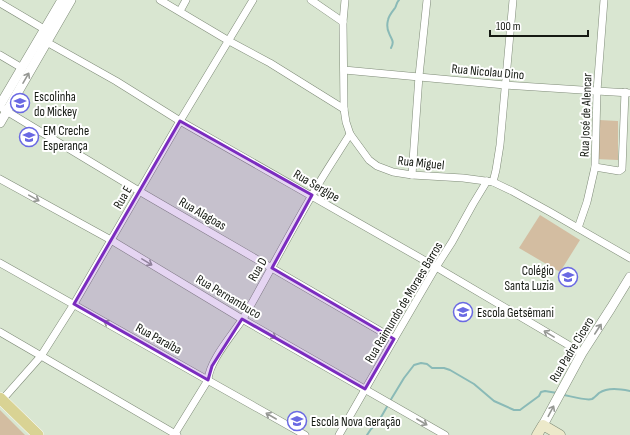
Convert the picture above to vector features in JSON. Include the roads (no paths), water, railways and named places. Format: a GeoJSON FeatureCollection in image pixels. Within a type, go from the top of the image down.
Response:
{"type":"FeatureCollection","features":[{"type":"Feature","properties":{"kind":"main road"},"geometry":{"type":"LineString","coordinates":[[1,399],[38,435]]}},
{"type":"Feature","properties":{"kind":"main road"},"geometry":{"type":"LineString","coordinates":[[543,425],[560,435]]}},
{"type":"Feature","properties":{"kind":"main road","name":"Rua Padre Cicero"},"geometry":{"type":"LineString","coordinates":[[537,435],[543,425]]}},
{"type":"Feature","properties":{"kind":"street"},"geometry":{"type":"LineString","coordinates":[[2,108],[43,40],[44,30],[62,0]]}},
{"type":"Feature","properties":{"kind":"street"},"geometry":{"type":"LineString","coordinates":[[0,123],[2,108],[22,68],[71,0]]}},
{"type":"Feature","properties":{"kind":"street"},"geometry":{"type":"LineString","coordinates":[[160,0],[229,41],[270,63],[344,109]]}},
{"type":"Feature","properties":{"kind":"street"},"geometry":{"type":"LineString","coordinates":[[180,11],[186,0]]}},
{"type":"Feature","properties":{"kind":"street","name":"Rua E"},"geometry":{"type":"LineString","coordinates":[[1,399],[41,356],[74,304],[180,121],[253,0]]}},
{"type":"Feature","properties":{"kind":"street"},"geometry":{"type":"LineString","coordinates":[[311,0],[342,22]]}},
{"type":"Feature","properties":{"kind":"street","name":"Rua Miguel"},"geometry":{"type":"LineString","coordinates":[[345,0],[342,22],[344,109],[350,134],[369,160],[377,166],[393,172],[463,178],[490,182],[512,191],[630,258]]}},
{"type":"Feature","properties":{"kind":"street"},"geometry":{"type":"LineString","coordinates":[[412,174],[419,76],[427,0]]}},
{"type":"Feature","properties":{"kind":"street","name":"Rua Raimundo de Moraes Barros"},"geometry":{"type":"LineString","coordinates":[[339,435],[436,267],[490,182],[496,170],[500,146],[513,0]]}},
{"type":"Feature","properties":{"kind":"street","name":"Rua José de Alencar"},"geometry":{"type":"LineString","coordinates":[[578,228],[587,202],[595,167],[597,91],[604,0]]}},
{"type":"Feature","properties":{"kind":"street"},"geometry":{"type":"LineString","coordinates":[[0,3],[44,30]]}},
{"type":"Feature","properties":{"kind":"street","name":"Rua Sergipe"},"geometry":{"type":"LineString","coordinates":[[43,40],[116,81],[180,121],[436,267],[582,353]]}},
{"type":"Feature","properties":{"kind":"street"},"geometry":{"type":"LineString","coordinates":[[0,54],[22,68]]}},
{"type":"Feature","properties":{"kind":"street","name":"Rua Nicolau Dino"},"geometry":{"type":"LineString","coordinates":[[344,70],[628,93]]}},
{"type":"Feature","properties":{"kind":"street"},"geometry":{"type":"LineString","coordinates":[[595,167],[619,171],[622,169],[628,93]]}},
{"type":"Feature","properties":{"kind":"street","name":"Rua Alagoas"},"geometry":{"type":"LineString","coordinates":[[2,108],[139,191],[394,339]]}},
{"type":"Feature","properties":{"kind":"street","name":"Rua D"},"geometry":{"type":"LineString","coordinates":[[175,434],[208,380],[208,373],[212,366],[272,268],[312,196],[350,134]]}},
{"type":"Feature","properties":{"kind":"street","name":"Rua Pernambuco"},"geometry":{"type":"LineString","coordinates":[[0,179],[111,240],[242,318],[445,435]]}},
{"type":"Feature","properties":{"kind":"street","name":"Rua Paraíba"},"geometry":{"type":"LineString","coordinates":[[0,263],[305,435]]}},
{"type":"Feature","properties":{"kind":"street","name":"Rua Padre Cicero"},"geometry":{"type":"LineString","coordinates":[[543,425],[582,353],[630,277]]}},
{"type":"Feature","properties":{"kind":"street"},"geometry":{"type":"LineString","coordinates":[[0,332],[175,434]]}},
{"type":"Feature","properties":{"kind":"waterway"},"geometry":{"type":"LineString","coordinates":[[391,48],[393,42],[387,26],[388,18],[399,0]]}},
{"type":"Feature","properties":{"kind":"waterway"},"geometry":{"type":"LineString","coordinates":[[390,401],[414,365],[421,363],[427,364],[432,368],[444,368],[450,370],[474,384],[494,401],[514,410],[520,410],[539,396],[541,392],[545,391],[557,393]]}},
{"type":"Feature","properties":{"kind":"waterway"},"geometry":{"type":"LineString","coordinates":[[564,395],[582,399],[592,399],[599,393],[610,389],[630,391]]}},
{"type":"Feature","properties":{"kind":"waterway"},"geometry":{"type":"LineString","coordinates":[[367,435],[377,424],[388,405]]}},
{"type":"Feature","properties":{"kind":"place","name":"Escolinha do Mickey"},"geometry":{"type":"Point","coordinates":[20,103]}},
{"type":"Feature","properties":{"kind":"place","name":"EM Creche Esperança"},"geometry":{"type":"Point","coordinates":[29,137]}},
{"type":"Feature","properties":{"kind":"place","name":"Colégio Santa Luzia"},"geometry":{"type":"Point","coordinates":[568,277]}},
{"type":"Feature","properties":{"kind":"place","name":"Escola Getsêmani"},"geometry":{"type":"Point","coordinates":[463,312]}},
{"type":"Feature","properties":{"kind":"place","name":"Escola Nova Geração"},"geometry":{"type":"Point","coordinates":[297,421]}}]}
